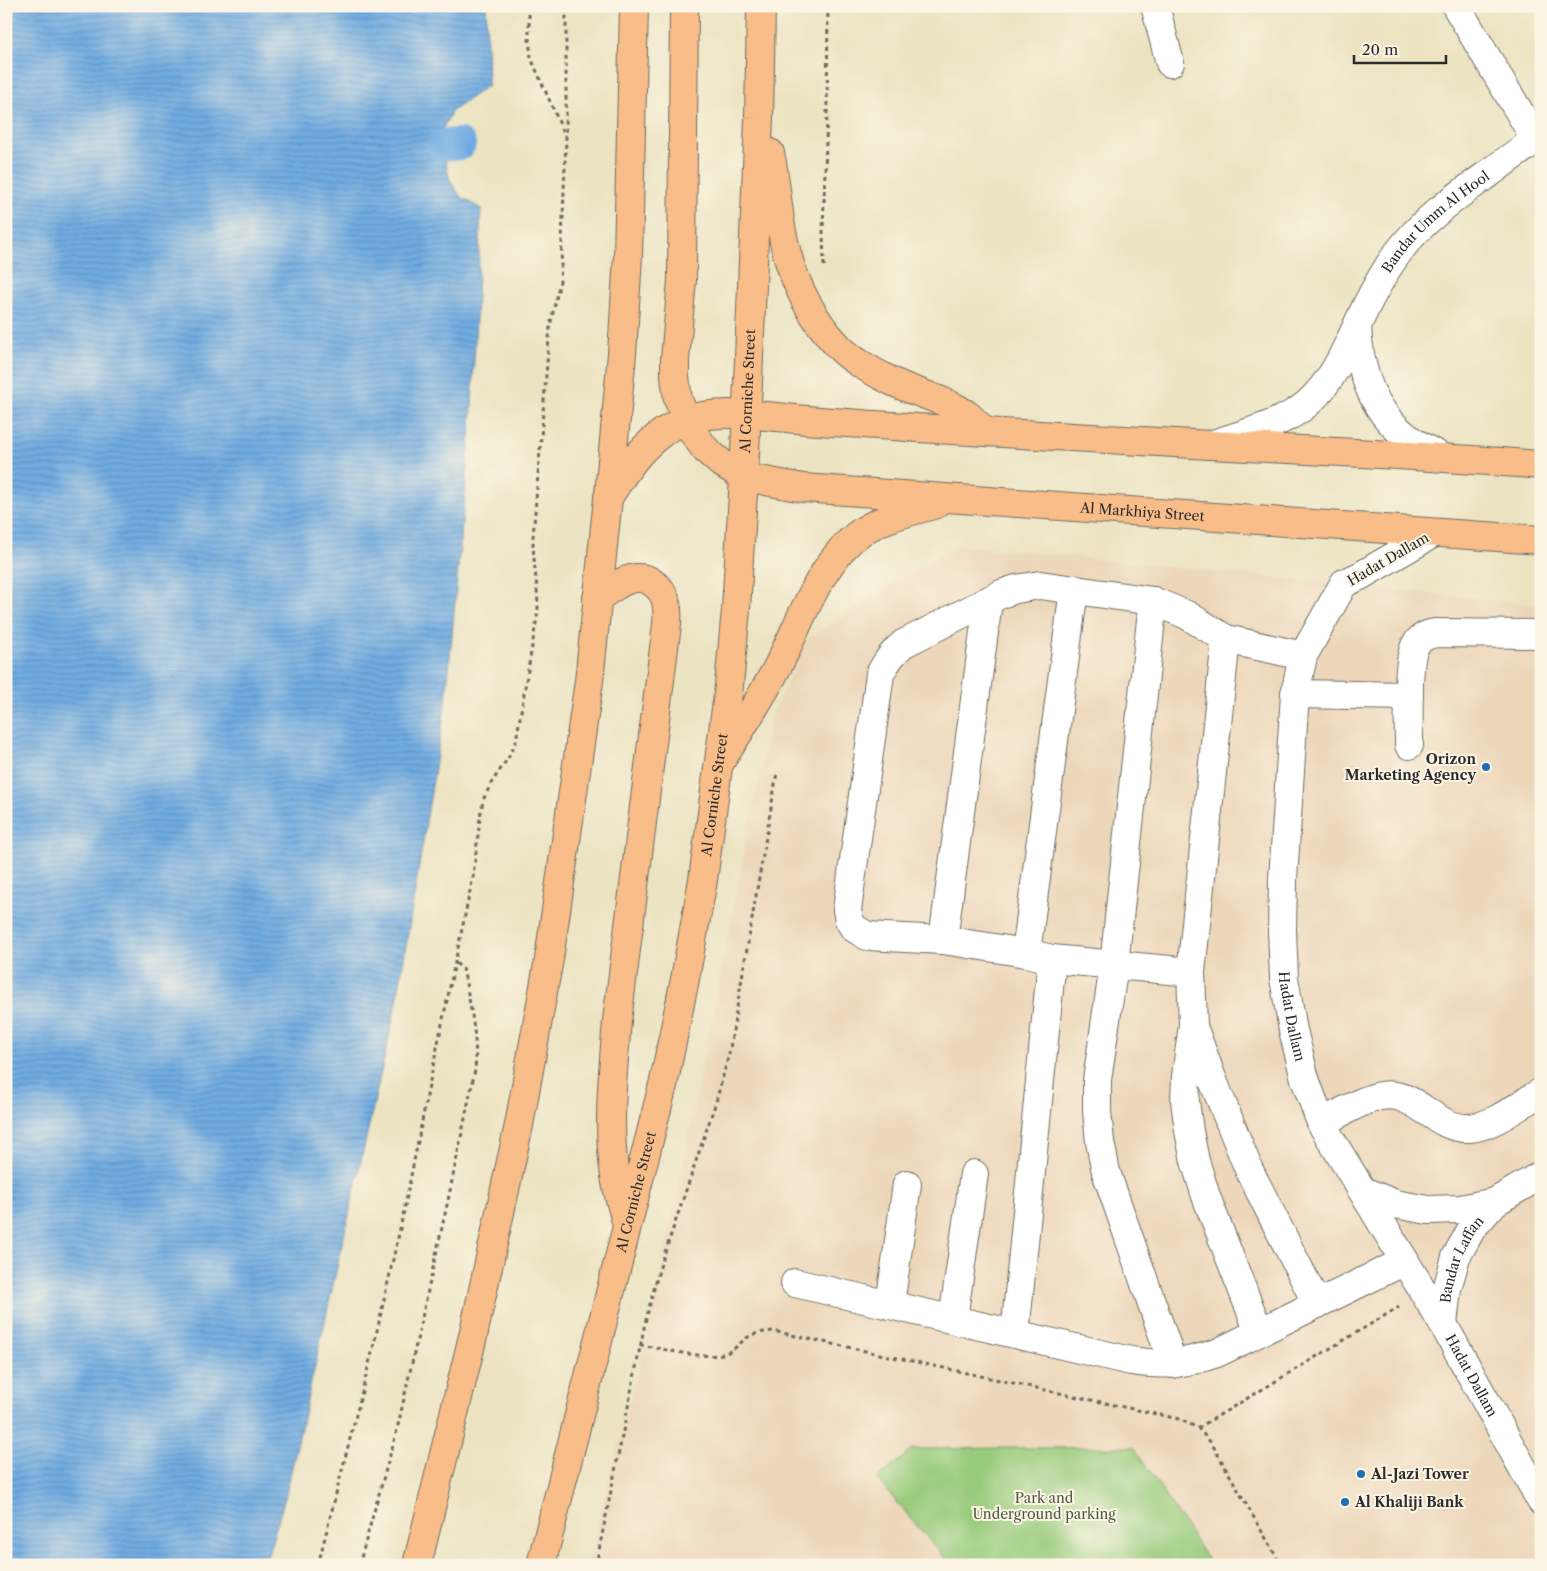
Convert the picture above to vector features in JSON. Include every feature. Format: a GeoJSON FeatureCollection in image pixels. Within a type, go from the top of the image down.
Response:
{"type":"FeatureCollection","features":[{"type":"Feature","properties":{"kind":"main road"},"geometry":{"type":"LineString","coordinates":[[417,1565],[472,1336],[519,1125],[555,921],[589,681],[622,354],[628,256],[634,6]]}},
{"type":"Feature","properties":{"kind":"main road"},"geometry":{"type":"LineString","coordinates":[[684,6],[682,280],[675,377],[678,399],[686,420],[706,450],[720,462],[744,477]]}},
{"type":"Feature","properties":{"kind":"main road","name":"Al Corniche Street"},"geometry":{"type":"LineString","coordinates":[[541,1565],[664,1081],[703,880],[719,764],[736,609],[744,477],[760,118],[761,6]]}},
{"type":"Feature","properties":{"kind":"main road"},"geometry":{"type":"LineString","coordinates":[[760,118],[771,156],[787,258],[795,281],[810,310],[839,347],[852,358],[889,380],[948,405],[968,416],[985,432]]}},
{"type":"Feature","properties":{"kind":"main road"},"geometry":{"type":"LineString","coordinates":[[608,498],[632,462],[646,446],[665,432],[686,420],[708,416],[747,414],[817,421],[985,432],[1441,457],[1541,465]]}},
{"type":"Feature","properties":{"kind":"main road","name":"Al Markhiya Street"},"geometry":{"type":"LineString","coordinates":[[744,477],[803,488],[1541,540]]}},
{"type":"Feature","properties":{"kind":"main road"},"geometry":{"type":"LineString","coordinates":[[719,764],[777,667],[824,572],[847,545],[860,533],[876,523],[951,499]]}},
{"type":"Feature","properties":{"kind":"main road"},"geometry":{"type":"LineString","coordinates":[[597,598],[615,586],[638,578],[649,580],[658,586],[665,596],[668,609],[617,1022],[612,1078],[611,1131],[615,1177],[627,1225]]}},
{"type":"Feature","properties":{"kind":"street"},"geometry":{"type":"LineString","coordinates":[[1155,6],[1170,63]]}},
{"type":"Feature","properties":{"kind":"street"},"geometry":{"type":"LineString","coordinates":[[1456,6],[1538,138]]}},
{"type":"Feature","properties":{"kind":"street","name":"Bandar Umm Al Hool"},"geometry":{"type":"LineString","coordinates":[[1210,445],[1264,426],[1289,415],[1307,404],[1335,370],[1373,293],[1397,254],[1426,221],[1538,138]]}},
{"type":"Feature","properties":{"kind":"street","name":"Bandar Umm Al Hool"},"geometry":{"type":"LineString","coordinates":[[1357,328],[1363,371],[1377,404],[1387,418],[1402,433],[1413,442],[1441,457]]}},
{"type":"Feature","properties":{"kind":"street","name":"Hadat Dallam"},"geometry":{"type":"LineString","coordinates":[[1434,533],[1360,576],[1344,583],[1303,656],[1295,694],[1283,879],[1282,931],[1284,978],[1304,1079],[1321,1124],[1443,1324],[1541,1501]]}},
{"type":"Feature","properties":{"kind":"street"},"geometry":{"type":"LineString","coordinates":[[1191,972],[1052,959],[943,940],[867,936],[854,928],[849,920],[847,910],[880,674],[893,653],[902,644],[1001,594],[1040,585],[1153,601],[1187,616],[1226,639],[1303,656]]}},
{"type":"Feature","properties":{"kind":"street"},"geometry":{"type":"LineString","coordinates":[[1026,953],[1074,589]]}},
{"type":"Feature","properties":{"kind":"street"},"geometry":{"type":"LineString","coordinates":[[1153,601],[1114,965],[1098,1080],[1097,1112],[1106,1172],[1172,1364]]}},
{"type":"Feature","properties":{"kind":"street"},"geometry":{"type":"LineString","coordinates":[[943,940],[988,602]]}},
{"type":"Feature","properties":{"kind":"street"},"geometry":{"type":"LineString","coordinates":[[1408,745],[1412,654],[1415,645],[1421,638],[1428,634],[1436,633],[1541,634]]}},
{"type":"Feature","properties":{"kind":"street"},"geometry":{"type":"LineString","coordinates":[[1226,639],[1191,972],[1193,1025],[1186,1076],[1185,1101],[1189,1132],[1207,1199],[1259,1332]]}},
{"type":"Feature","properties":{"kind":"street"},"geometry":{"type":"LineString","coordinates":[[1295,694],[1409,696]]}},
{"type":"Feature","properties":{"kind":"street"},"geometry":{"type":"LineString","coordinates":[[1015,1334],[1052,959]]}},
{"type":"Feature","properties":{"kind":"street"},"geometry":{"type":"LineString","coordinates":[[1193,1025],[1249,1170],[1317,1304]]}},
{"type":"Feature","properties":{"kind":"street"},"geometry":{"type":"LineString","coordinates":[[1321,1124],[1366,1101],[1382,1096],[1398,1096],[1411,1101],[1445,1124],[1469,1128],[1494,1120],[1541,1092]]}},
{"type":"Feature","properties":{"kind":"street"},"geometry":{"type":"LineString","coordinates":[[953,1320],[974,1174]]}},
{"type":"Feature","properties":{"kind":"street","name":"Bandar Laffan"},"geometry":{"type":"LineString","coordinates":[[1443,1324],[1447,1289],[1456,1257],[1472,1228],[1495,1202],[1541,1175]]}},
{"type":"Feature","properties":{"kind":"street"},"geometry":{"type":"LineString","coordinates":[[890,1305],[907,1184]]}},
{"type":"Feature","properties":{"kind":"street","name":"Bandar Laffan"},"geometry":{"type":"LineString","coordinates":[[1363,1191],[1394,1204],[1428,1210],[1461,1209],[1495,1202]]}},
{"type":"Feature","properties":{"kind":"street"},"geometry":{"type":"LineString","coordinates":[[795,1283],[1130,1361],[1172,1364],[1195,1360],[1217,1352],[1405,1261]]}},
{"type":"Feature","properties":{"kind":"path"},"geometry":{"type":"LineString","coordinates":[[529,6],[531,58],[566,139]]}},
{"type":"Feature","properties":{"kind":"path"},"geometry":{"type":"LineString","coordinates":[[318,1565],[374,1344],[404,1211],[473,877],[481,810],[484,798],[492,782],[510,755],[516,741],[538,611],[538,592],[532,537],[550,326],[560,281],[561,267],[566,139],[566,6]]}},
{"type":"Feature","properties":{"kind":"path"},"geometry":{"type":"LineString","coordinates":[[826,272],[824,264],[824,231],[828,6]]}},
{"type":"Feature","properties":{"kind":"path"},"geometry":{"type":"LineString","coordinates":[[596,1565],[640,1344],[659,1270],[713,1111],[729,1054],[777,773]]}},
{"type":"Feature","properties":{"kind":"path"},"geometry":{"type":"LineString","coordinates":[[359,1565],[397,1430],[475,1070],[475,1035],[464,973],[463,968],[455,963]]}},
{"type":"Feature","properties":{"kind":"path"},"geometry":{"type":"LineString","coordinates":[[1198,1428],[1424,1292]]}},
{"type":"Feature","properties":{"kind":"path"},"geometry":{"type":"LineString","coordinates":[[640,1344],[709,1356],[719,1356],[737,1347],[745,1338],[762,1332],[774,1331],[1179,1419],[1198,1428],[1212,1444],[1281,1565]]}},
{"type":"Feature","properties":{"kind":"shaded area"},"geometry":{"type":"Polygon","coordinates":[[[955,545],[1541,605],[1541,1565],[587,1565],[655,1305],[772,714],[807,639],[955,545]]]}},
{"type":"Feature","properties":{"kind":"green space","name":"Park and Underground parking"},"geometry":{"type":"Polygon","coordinates":[[[1134,1447],[1211,1565],[951,1565],[877,1479],[913,1449],[1134,1447]]]}},
{"type":"Feature","properties":{"kind":"water"},"geometry":{"type":"Polygon","coordinates":[[[6,6],[486,6],[488,85],[452,111],[442,130],[442,145],[449,178],[460,196],[481,209],[471,426],[446,700],[397,1001],[286,1494],[265,1565],[6,1565],[6,6]]]}},
{"type":"Feature","properties":{"kind":"waterway"},"geometry":{"type":"LineString","coordinates":[[442,145],[460,144]]}},
{"type":"Feature","properties":{"kind":"place","name":"Orizon Marketing Agency"},"geometry":{"type":"Point","coordinates":[1486,767]}},
{"type":"Feature","properties":{"kind":"place","name":"Al-Jazi Tower"},"geometry":{"type":"Point","coordinates":[1361,1474]}},
{"type":"Feature","properties":{"kind":"place","name":"Al Khaliji Bank"},"geometry":{"type":"Point","coordinates":[1345,1502]}}]}
